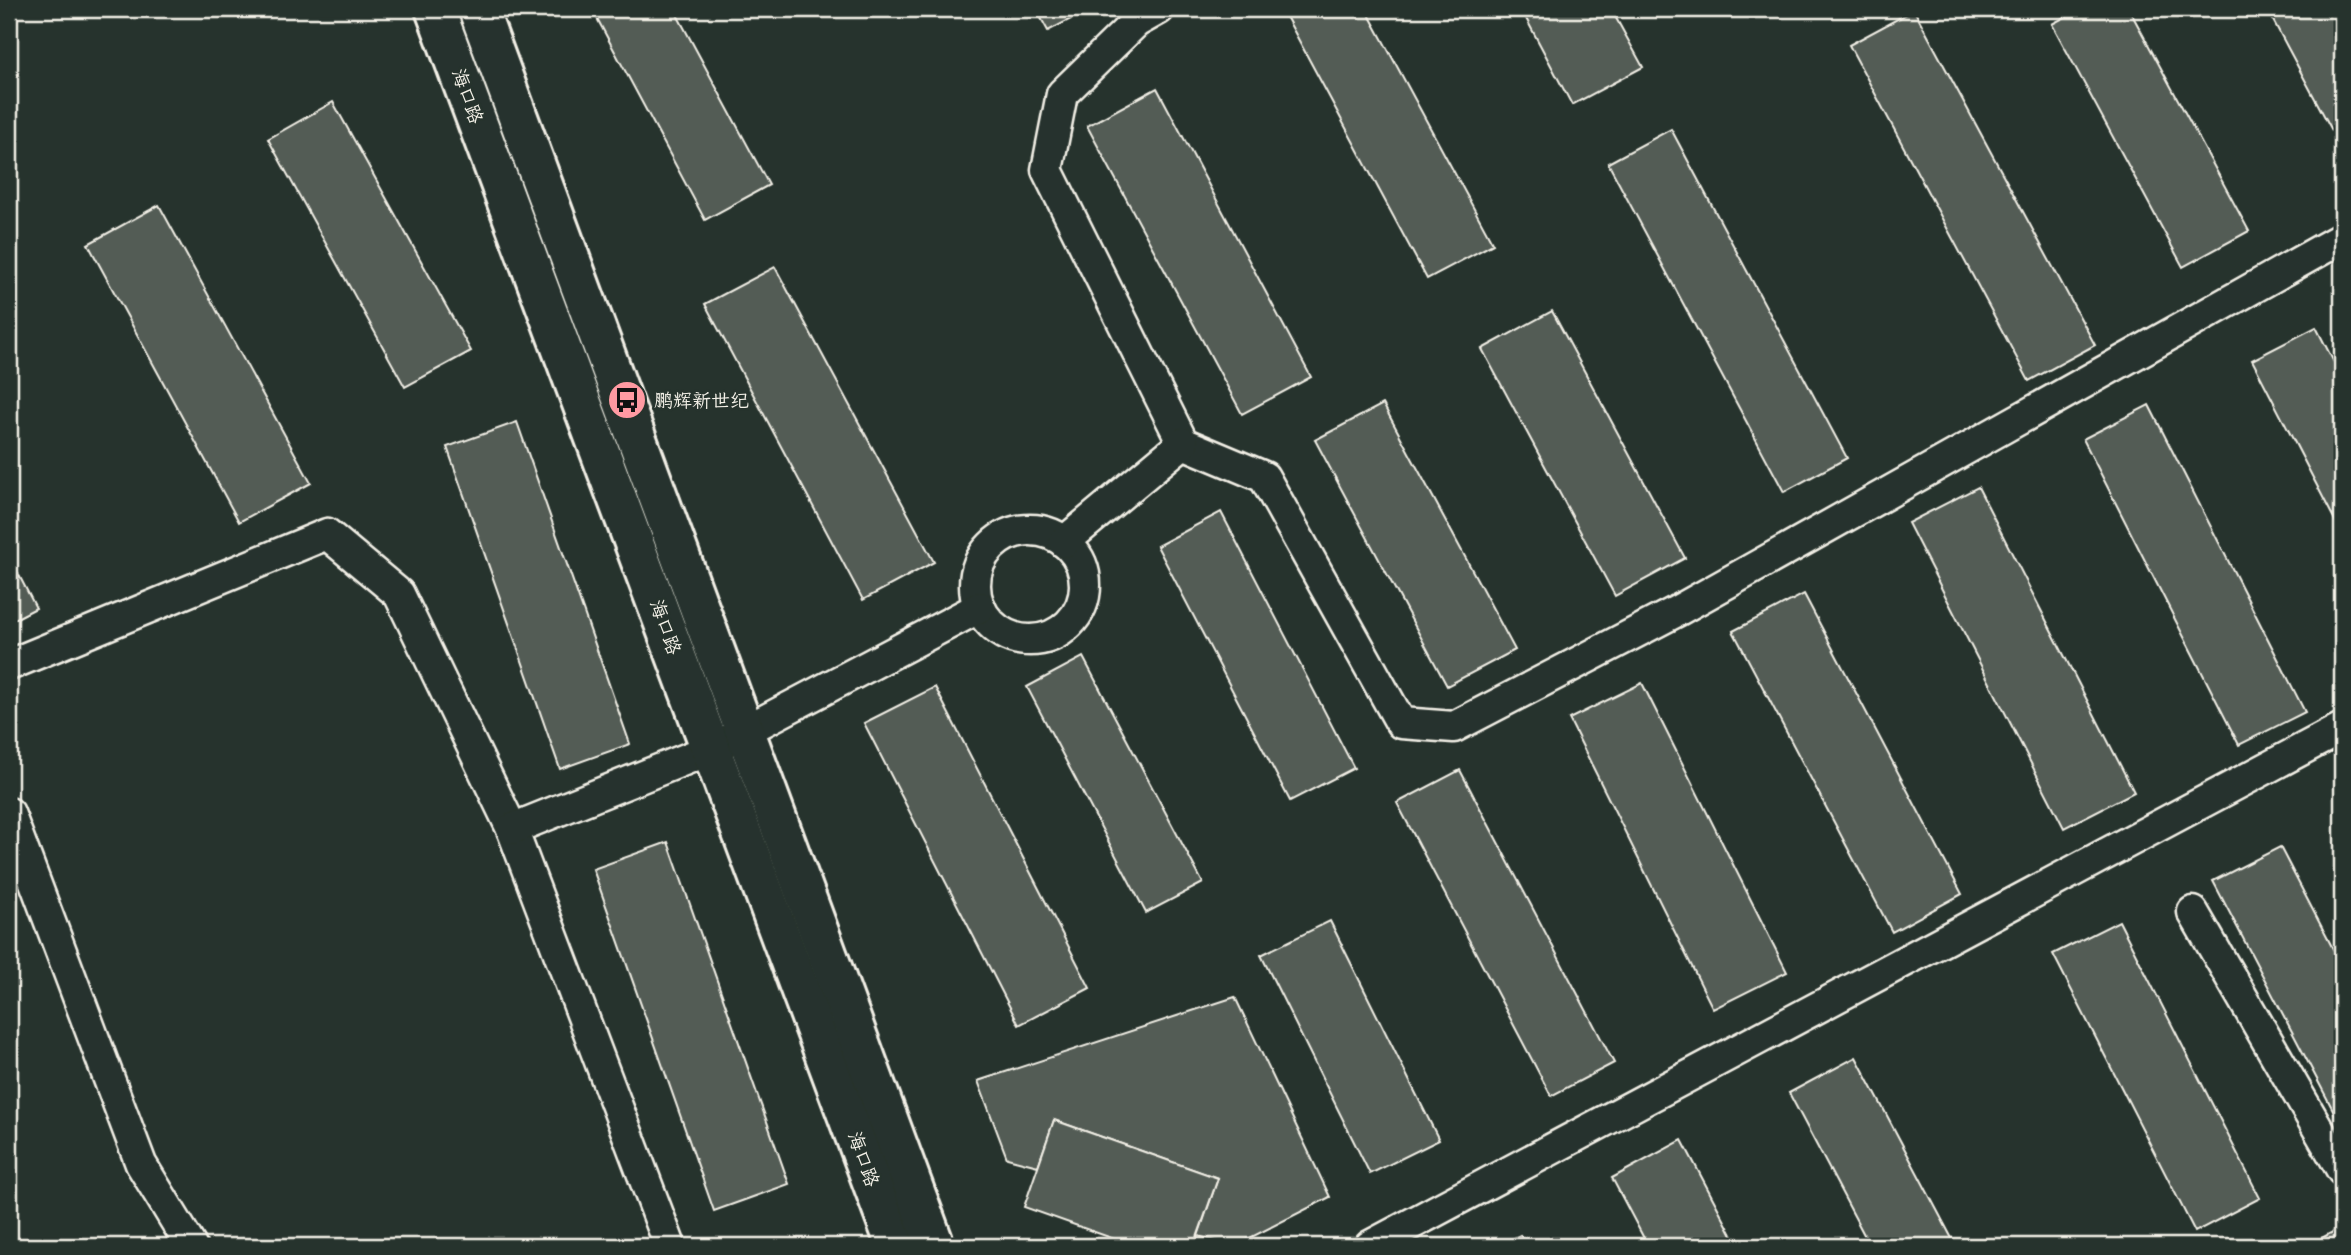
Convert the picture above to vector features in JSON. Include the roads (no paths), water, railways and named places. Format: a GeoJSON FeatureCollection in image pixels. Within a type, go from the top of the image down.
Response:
{"type":"FeatureCollection","features":[{"type":"Feature","properties":{"kind":"main road","name":"海口路"},"geometry":{"type":"LineString","coordinates":[[435,9],[896,1246]]}},
{"type":"Feature","properties":{"kind":"main road","name":"海口路"},"geometry":{"type":"LineString","coordinates":[[478,9],[934,1246]]}},
{"type":"Feature","properties":{"kind":"street"},"geometry":{"type":"LineString","coordinates":[[1159,9],[1136,22],[1062,94],[1047,170],[1183,443],[1264,477],[1401,723],[1454,727],[1676,611],[2342,238]]}},
{"type":"Feature","properties":{"kind":"street"},"geometry":{"type":"LineString","coordinates":[[1064,542],[1183,443]]}},
{"type":"Feature","properties":{"kind":"street"},"geometry":{"type":"LineString","coordinates":[[1030,530],[1048,533],[1064,542],[1077,555],[1084,572],[1085,590],[1081,608],[1071,623],[1056,634],[1039,639],[1021,639],[1004,633],[990,622],[980,607],[976,589],[977,571],[985,554],[997,541],[1013,533],[1030,530]]}},
{"type":"Feature","properties":{"kind":"street"},"geometry":{"type":"LineString","coordinates":[[9,665],[327,534],[399,594],[512,830],[670,1246]]}},
{"type":"Feature","properties":{"kind":"street"},"geometry":{"type":"LineString","coordinates":[[512,830],[711,749],[980,607]]}},
{"type":"Feature","properties":{"kind":"street"},"geometry":{"type":"LineString","coordinates":[[1370,1246],[2342,728]]}},
{"type":"Feature","properties":{"kind":"street"},"geometry":{"type":"LineString","coordinates":[[9,813],[141,1164],[191,1246]]}},
{"type":"Feature","properties":{"kind":"street"},"geometry":{"type":"LineString","coordinates":[[2193,912],[2342,1170]]}},
{"type":"Feature","properties":{"kind":"place","name":"鹏辉新世纪"},"geometry":{"type":"Point","coordinates":[627,400]}}]}
